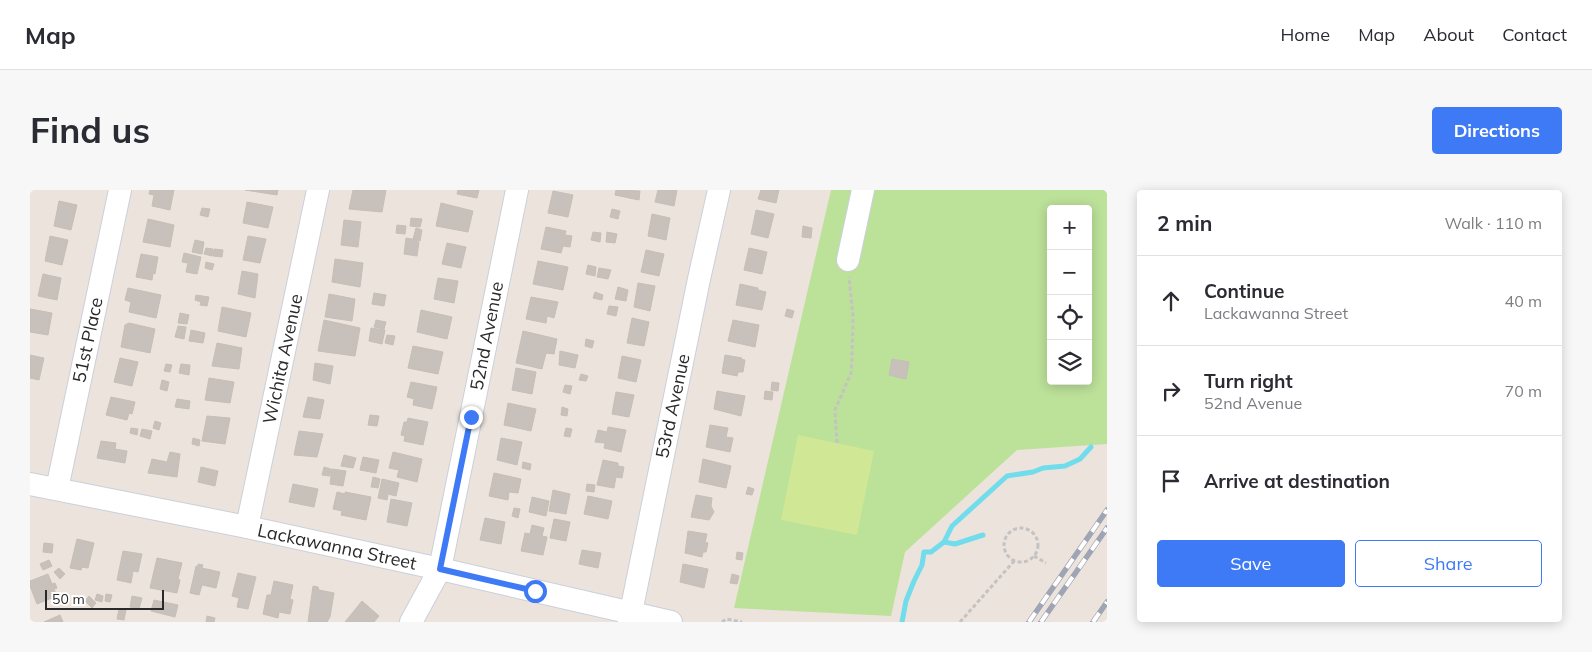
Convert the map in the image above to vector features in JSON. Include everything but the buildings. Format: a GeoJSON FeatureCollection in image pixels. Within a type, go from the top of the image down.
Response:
{"type":"FeatureCollection","features":[{"type":"Feature","properties":{"kind":"street","name":"51st Place"},"geometry":{"type":"LineString","coordinates":[[57,490],[120,190]]}},
{"type":"Feature","properties":{"kind":"street","name":"Wichita Avenue"},"geometry":{"type":"LineString","coordinates":[[247,527],[318,190]]}},
{"type":"Feature","properties":{"kind":"street","name":"52nd Avenue"},"geometry":{"type":"LineString","coordinates":[[411,622],[440,569],[517,190]]}},
{"type":"Feature","properties":{"kind":"street","name":"53rd Avenue"},"geometry":{"type":"LineString","coordinates":[[630,618],[695,298],[719,190]]}},
{"type":"Feature","properties":{"kind":"street"},"geometry":{"type":"LineString","coordinates":[[848,260],[862,190]]}},
{"type":"Feature","properties":{"kind":"street","name":"Lackawanna Street"},"geometry":{"type":"LineString","coordinates":[[30,484],[247,527],[440,569],[630,618],[671,622]]}},
{"type":"Feature","properties":{"kind":"path"},"geometry":{"type":"LineString","coordinates":[[837,443],[835,410],[850,373],[852,359],[853,316],[848,260]]}},
{"type":"Feature","properties":{"kind":"path"},"geometry":{"type":"LineString","coordinates":[[1020,528],[1029,529],[1037,537],[1038,546],[1034,556],[1024,562],[1015,560],[1008,556],[1004,546],[1006,536],[1011,531],[1020,528]]}},
{"type":"Feature","properties":{"kind":"path"},"geometry":{"type":"LineString","coordinates":[[1034,556],[1046,563]]}},
{"type":"Feature","properties":{"kind":"path"},"geometry":{"type":"LineString","coordinates":[[960,622],[1015,560]]}},
{"type":"Feature","properties":{"kind":"path"},"geometry":{"type":"LineString","coordinates":[[722,622],[726,619],[742,622]]}},
{"type":"Feature","properties":{"kind":"green space"},"geometry":{"type":"Polygon","coordinates":[[[831,190],[1107,190],[1107,444],[1017,450],[905,552],[891,616],[734,608],[831,190]]]}},
{"type":"Feature","properties":{"kind":"green space"},"geometry":{"type":"Polygon","coordinates":[[[798,435],[874,451],[857,535],[781,520],[798,435]]]}},
{"type":"Feature","properties":{"kind":"waterway"},"geometry":{"type":"LineString","coordinates":[[902,622],[906,601],[922,565],[924,552],[931,552],[944,542],[952,526],[1007,476],[1033,472],[1043,468],[1065,466],[1080,459],[1091,447]]}},
{"type":"Feature","properties":{"kind":"waterway"},"geometry":{"type":"LineString","coordinates":[[944,542],[955,544],[983,535]]}},
{"type":"Feature","properties":{"kind":"railway"},"geometry":{"type":"LineString","coordinates":[[1029,622],[1107,510]]}},
{"type":"Feature","properties":{"kind":"railway"},"geometry":{"type":"LineString","coordinates":[[1041,622],[1107,528]]}},
{"type":"Feature","properties":{"kind":"railway"},"geometry":{"type":"LineString","coordinates":[[1093,622],[1107,602]]}},
{"type":"Feature","properties":{"kind":"route"},"geometry":{"type":"LineString","coordinates":[[471,417],[440,569],[535,591]]}}]}
